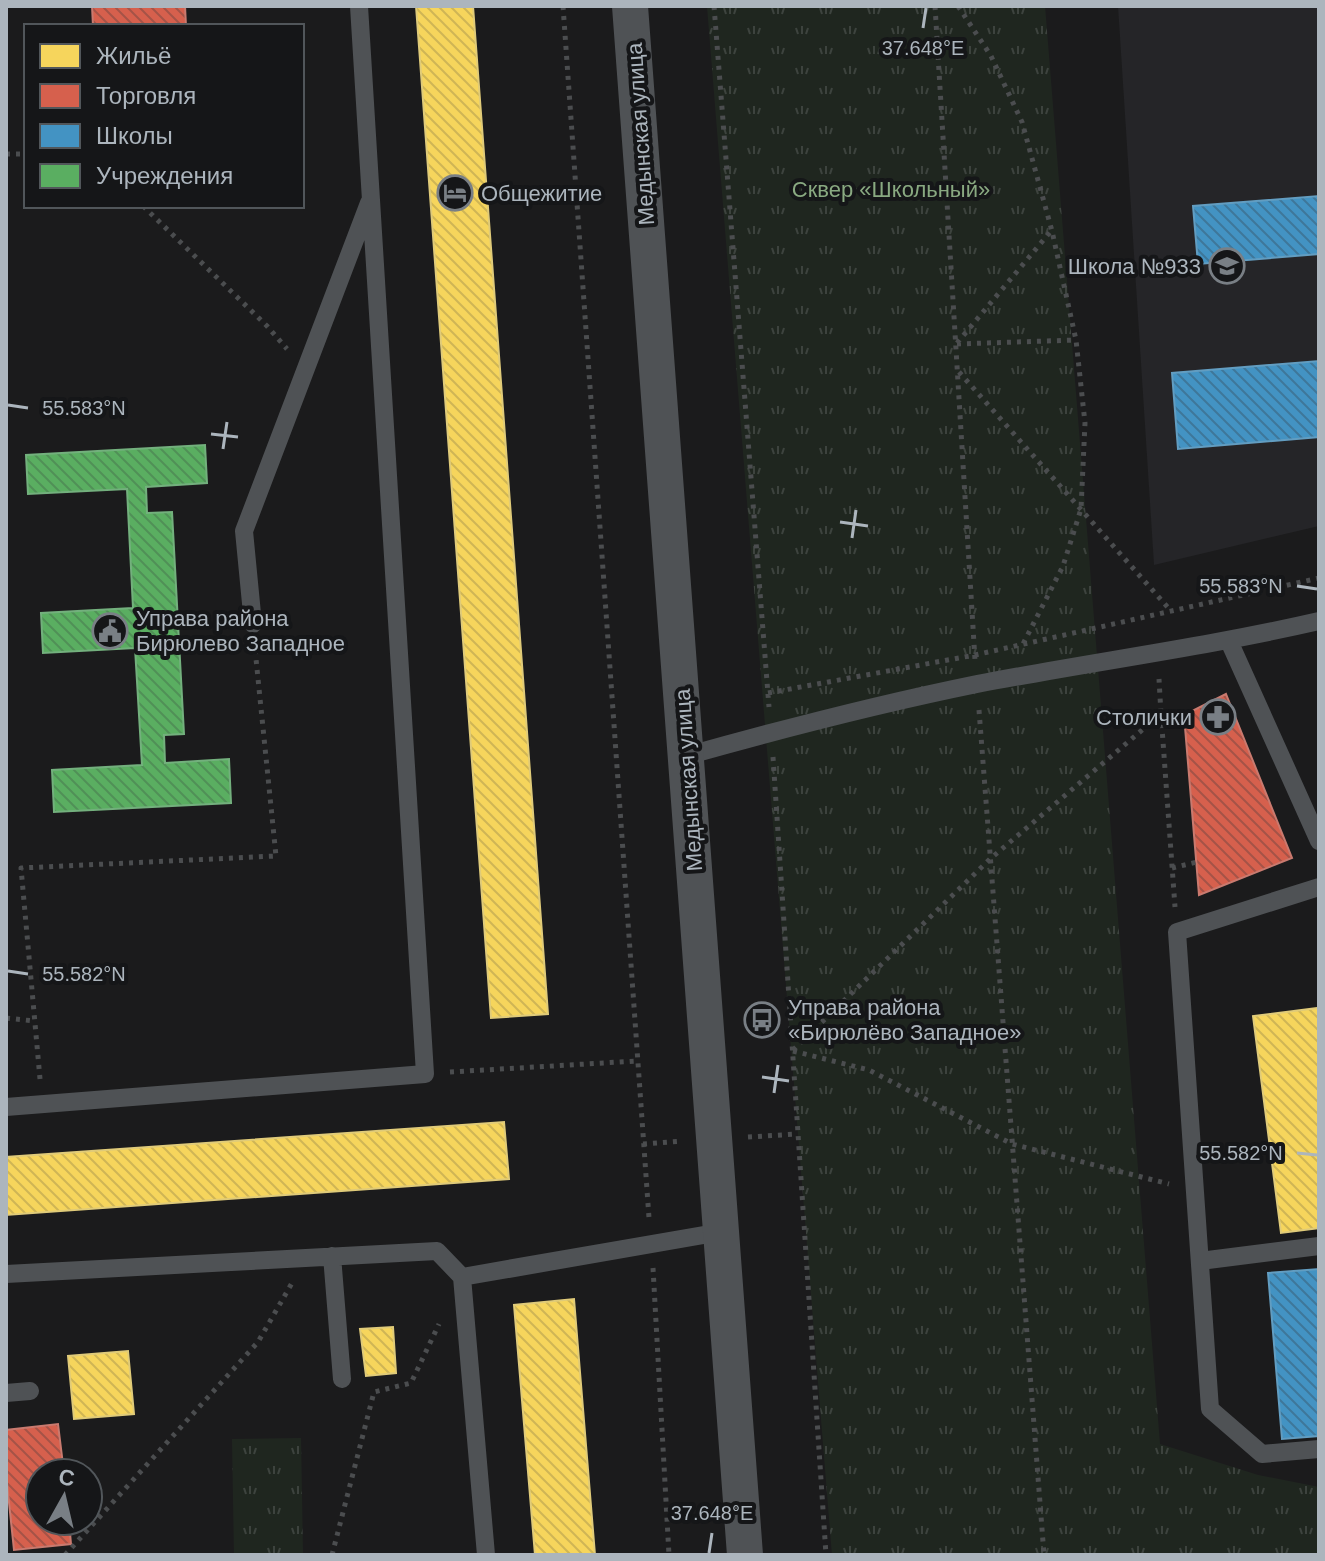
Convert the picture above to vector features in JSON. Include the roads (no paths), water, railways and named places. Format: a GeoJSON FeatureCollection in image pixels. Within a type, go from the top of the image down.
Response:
{"type":"FeatureCollection","features":[{"type":"Feature","properties":{"kind":"street","name":"Медынская улица"},"geometry":{"type":"LineString","coordinates":[[630,6],[745,1555]]}},
{"type":"Feature","properties":{"kind":"lane"},"geometry":{"type":"LineString","coordinates":[[6,1107],[425,1074],[359,6]]}},
{"type":"Feature","properties":{"kind":"lane"},"geometry":{"type":"LineString","coordinates":[[253,624],[244,531],[372,196]]}},
{"type":"Feature","properties":{"kind":"lane"},"geometry":{"type":"LineString","coordinates":[[686,756],[771,732],[977,684],[1229,641],[1319,621]]}},
{"type":"Feature","properties":{"kind":"lane"},"geometry":{"type":"LineString","coordinates":[[1229,641],[1319,841]]}},
{"type":"Feature","properties":{"kind":"lane"},"geometry":{"type":"LineString","coordinates":[[1319,887],[1177,932],[1210,1409],[1262,1454],[1319,1449]]}},
{"type":"Feature","properties":{"kind":"lane"},"geometry":{"type":"LineString","coordinates":[[462,1277],[721,1232]]}},
{"type":"Feature","properties":{"kind":"lane"},"geometry":{"type":"LineString","coordinates":[[1200,1261],[1319,1246]]}},
{"type":"Feature","properties":{"kind":"lane"},"geometry":{"type":"LineString","coordinates":[[6,1274],[437,1251],[462,1277],[486,1555]]}},
{"type":"Feature","properties":{"kind":"lane"},"geometry":{"type":"LineString","coordinates":[[332,1256],[342,1379]]}},
{"type":"Feature","properties":{"kind":"lane"},"geometry":{"type":"LineString","coordinates":[[6,1393],[30,1391]]}},
{"type":"Feature","properties":{"kind":"place","name":"Общежитие"},"geometry":{"type":"Point","coordinates":[455,193]}},
{"type":"Feature","properties":{"kind":"place","name":"Школа №933"},"geometry":{"type":"Point","coordinates":[1227,266]}},
{"type":"Feature","properties":{"kind":"place","name":"Управа района Бирюлево Западное"},"geometry":{"type":"Point","coordinates":[110,631]}},
{"type":"Feature","properties":{"kind":"place","name":"Столички"},"geometry":{"type":"Point","coordinates":[1218,717]}},
{"type":"Feature","properties":{"kind":"place","name":"Управа района «Бирюлёво Западное»"},"geometry":{"type":"Point","coordinates":[762,1020]}},
{"type":"Feature","properties":{"kind":"park label","name":"Сквер «Школьный»"},"geometry":{"type":"Point","coordinates":[891,189]}}]}
